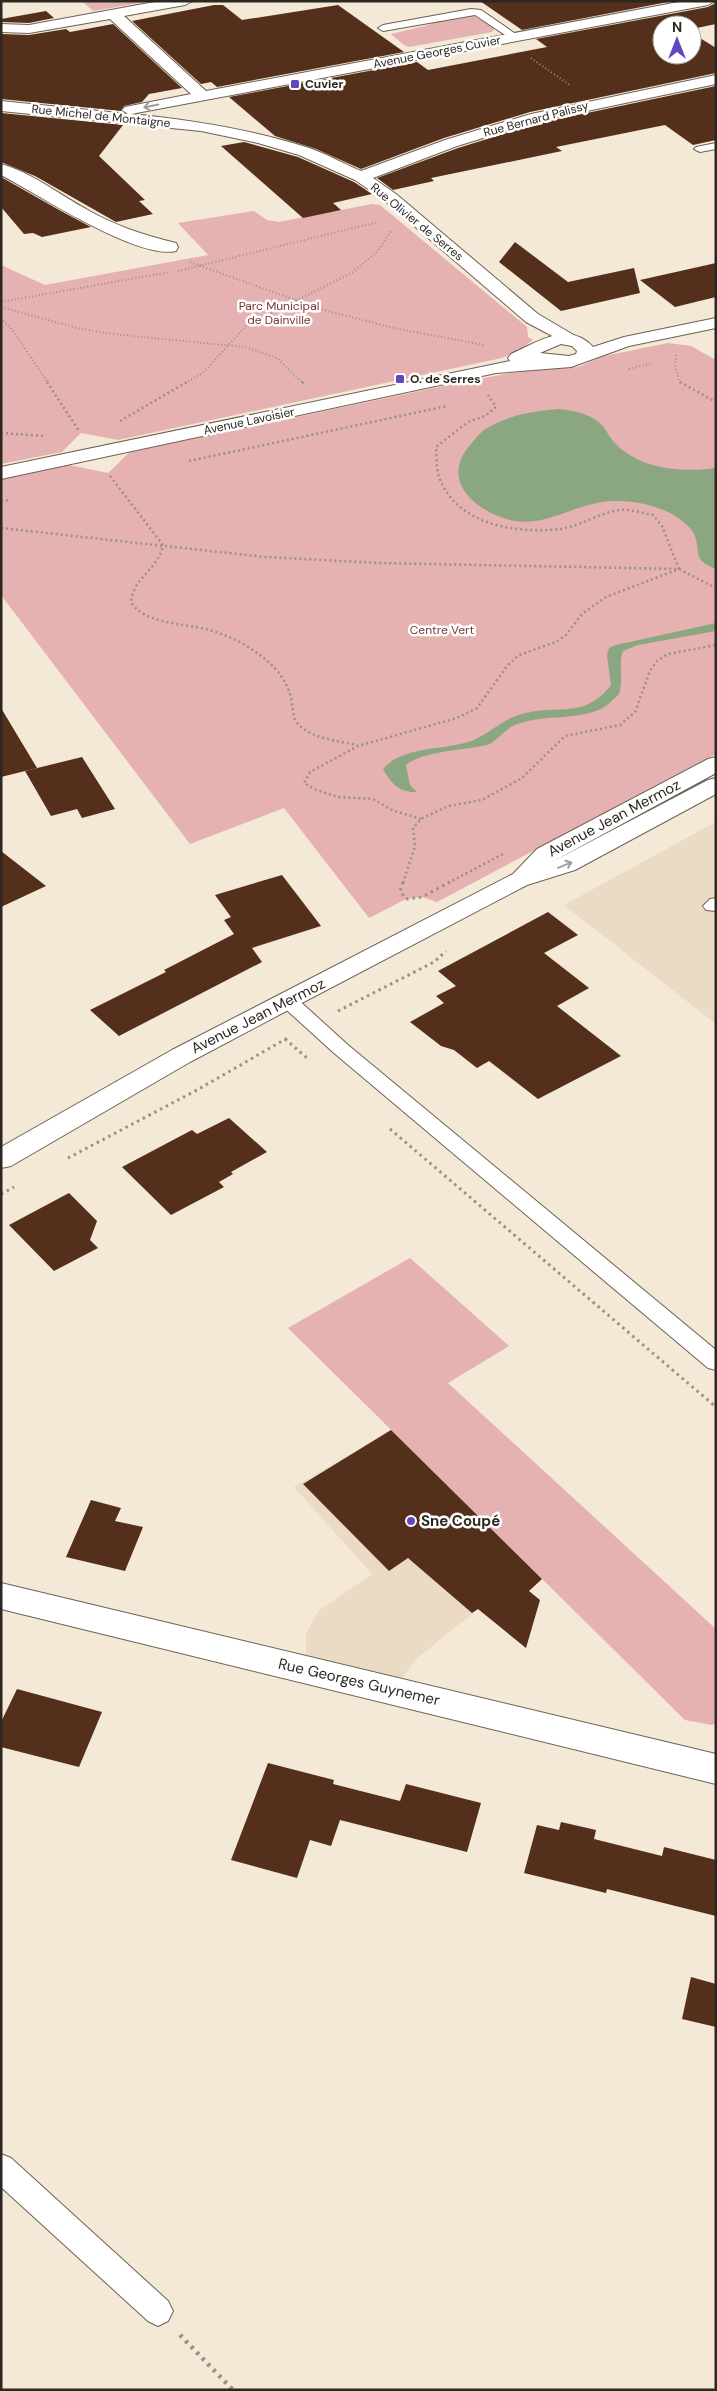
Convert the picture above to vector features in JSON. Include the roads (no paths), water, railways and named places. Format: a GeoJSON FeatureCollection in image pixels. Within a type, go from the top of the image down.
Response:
{"type":"FeatureCollection","features":[{"type":"Feature","properties":{"kind":"street"},"geometry":{"type":"LineString","coordinates":[[1,28],[13,30],[30,29],[185,1]]}},
{"type":"Feature","properties":{"kind":"street","name":"Avenue Georges Cuvier"},"geometry":{"type":"LineString","coordinates":[[100,116],[708,1]]}},
{"type":"Feature","properties":{"kind":"street"},"geometry":{"type":"LineString","coordinates":[[114,15],[200,92],[193,109],[193,117],[201,126]]}},
{"type":"Feature","properties":{"kind":"street","name":"Rue Bernard Palissy"},"geometry":{"type":"LineString","coordinates":[[362,177],[451,143],[536,117],[716,79]]}},
{"type":"Feature","properties":{"kind":"street","name":"Rue Michel de Montaigne"},"geometry":{"type":"LineString","coordinates":[[1,106],[201,126]]}},
{"type":"Feature","properties":{"kind":"street","name":"Rue Olivier de Serres"},"geometry":{"type":"LineString","coordinates":[[201,126],[284,145],[362,177],[390,196],[410,216],[532,318],[577,346]]}},
{"type":"Feature","properties":{"kind":"street"},"geometry":{"type":"LineString","coordinates":[[1,169],[116,231],[150,244],[170,247]]}},
{"type":"Feature","properties":{"kind":"street"},"geometry":{"type":"LineString","coordinates":[[532,318],[540,346],[538,354],[541,357],[560,362]]}},
{"type":"Feature","properties":{"kind":"street"},"geometry":{"type":"LineString","coordinates":[[577,346],[624,342],[716,323]]}},
{"type":"Feature","properties":{"kind":"street","name":"Avenue Lavoisier"},"geometry":{"type":"LineString","coordinates":[[1,473],[496,368],[572,362],[577,346],[555,340],[496,368]]}},
{"type":"Feature","properties":{"kind":"street","name":"Avenue Jean Mermoz"},"geometry":{"type":"LineString","coordinates":[[519,880],[545,854],[716,764]]}},
{"type":"Feature","properties":{"kind":"street","name":"Avenue Jean Mermoz"},"geometry":{"type":"LineString","coordinates":[[1,1158],[181,1056],[266,1014],[287,1000],[519,880],[567,865],[716,785]]}},
{"type":"Feature","properties":{"kind":"street","name":"Rue Georges Guynemer"},"geometry":{"type":"LineString","coordinates":[[1,1596],[716,1769]]}},
{"type":"Feature","properties":{"kind":"lane"},"geometry":{"type":"LineString","coordinates":[[383,28],[477,12],[510,38]]}},
{"type":"Feature","properties":{"kind":"lane"},"geometry":{"type":"LineString","coordinates":[[700,149],[716,146]]}},
{"type":"Feature","properties":{"kind":"lane"},"geometry":{"type":"LineString","coordinates":[[287,1000],[716,1362]]}},
{"type":"Feature","properties":{"kind":"lane"},"geometry":{"type":"LineString","coordinates":[[1,2168],[158,2311]]}},
{"type":"Feature","properties":{"kind":"place","name":"Cuvier"},"geometry":{"type":"Point","coordinates":[295,84]}},
{"type":"Feature","properties":{"kind":"place","name":"O. de Serres"},"geometry":{"type":"Point","coordinates":[400,379]}},
{"type":"Feature","properties":{"kind":"place","name":"Sne Coupé"},"geometry":{"type":"Point","coordinates":[411,1521]}},
{"type":"Feature","properties":{"kind":"park label","name":"Parc Municipal de Dainville"},"geometry":{"type":"Point","coordinates":[279,313]}},
{"type":"Feature","properties":{"kind":"park label","name":"Centre Vert"},"geometry":{"type":"Point","coordinates":[442,630]}}]}
